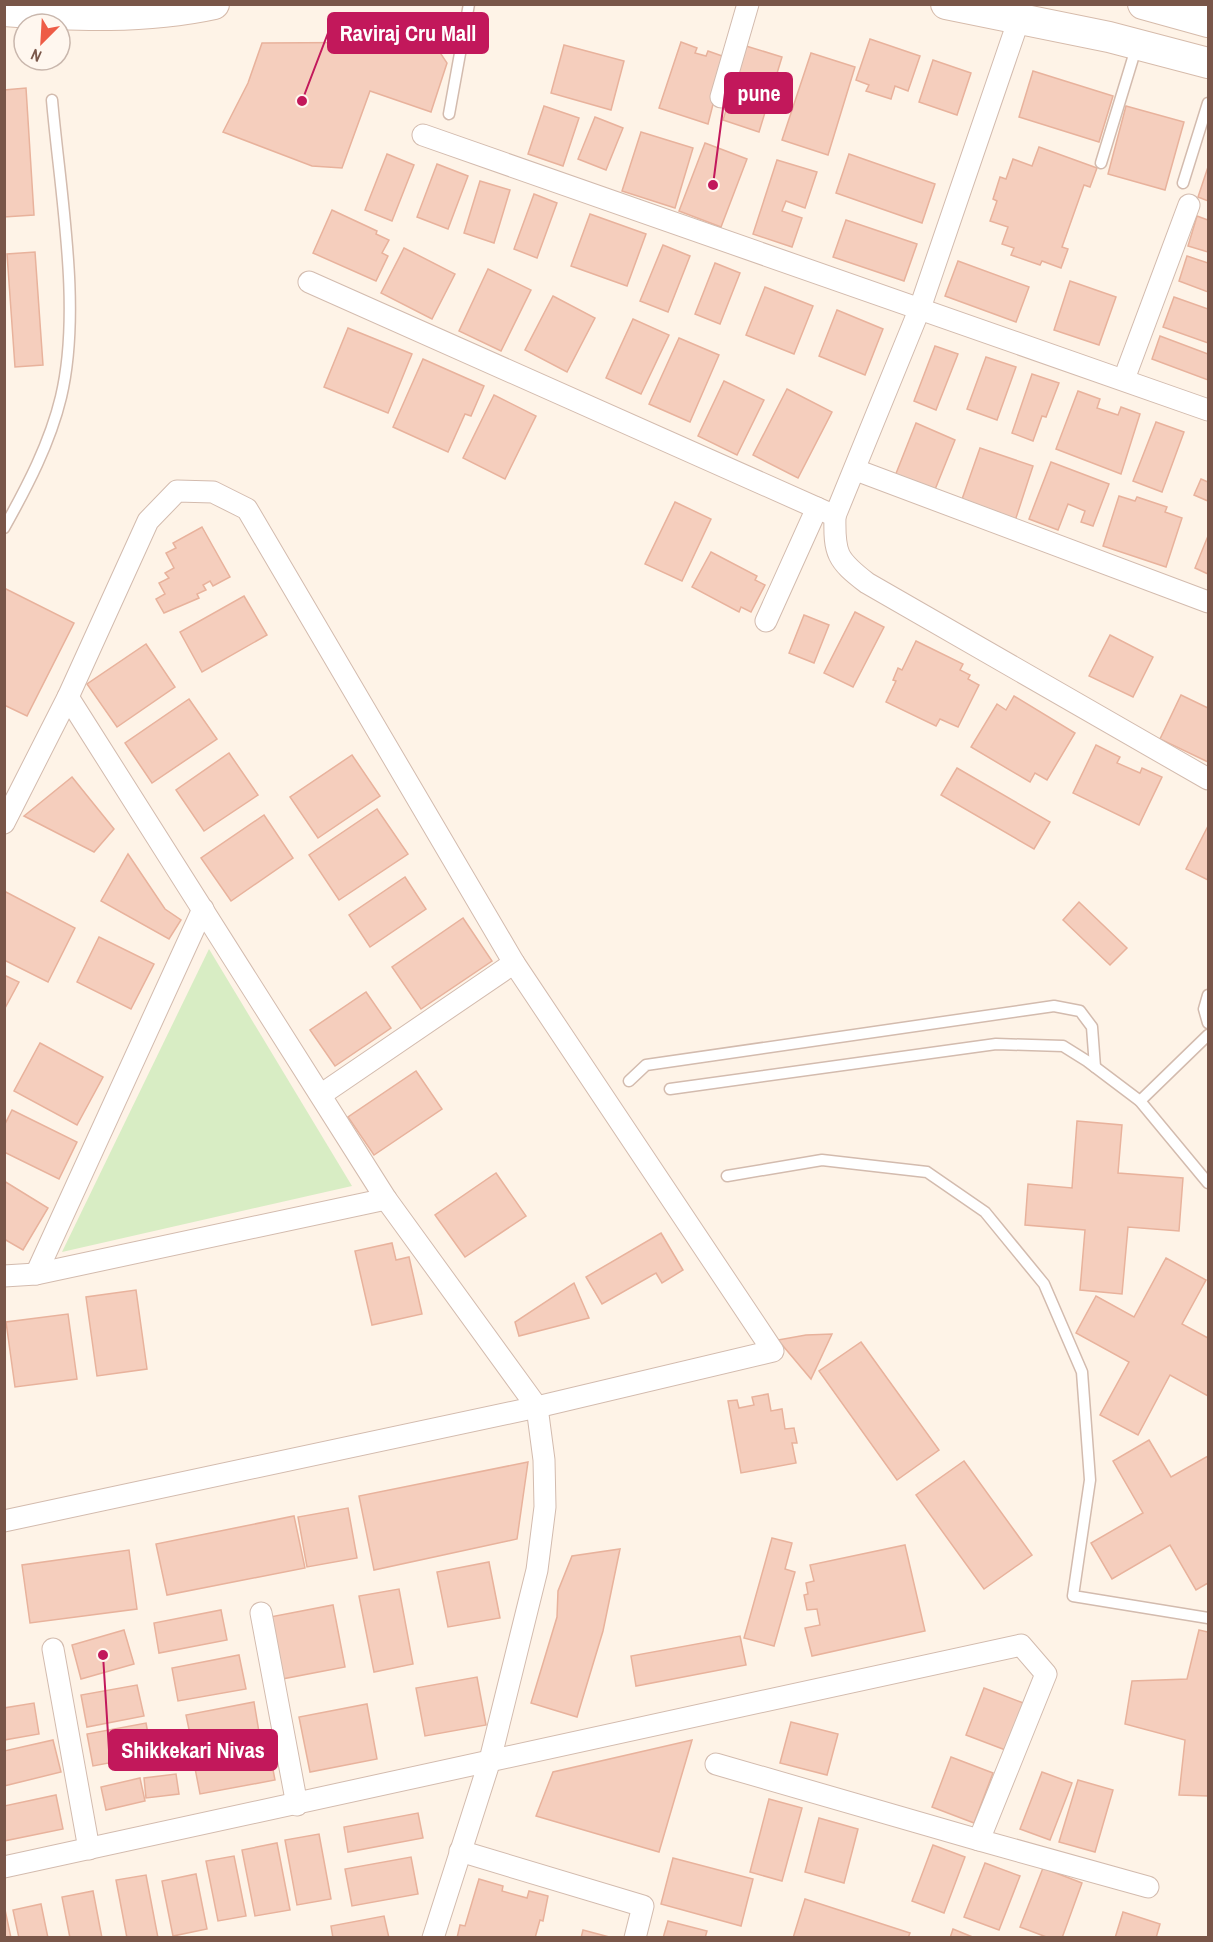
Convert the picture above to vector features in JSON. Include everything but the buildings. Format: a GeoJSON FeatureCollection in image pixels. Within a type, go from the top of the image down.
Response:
{"type":"FeatureCollection","features":[{"type":"Feature","properties":{"kind":"main road"},"geometry":{"type":"LineString","coordinates":[[4,11],[74,16],[186,10],[214,4]]}},
{"type":"Feature","properties":{"kind":"main road"},"geometry":{"type":"LineString","coordinates":[[946,4],[1137,45],[1209,63]]}},
{"type":"Feature","properties":{"kind":"main road"},"geometry":{"type":"LineString","coordinates":[[1143,4],[1209,22]]}},
{"type":"Feature","properties":{"kind":"street"},"geometry":{"type":"LineString","coordinates":[[721,97],[748,4]]}},
{"type":"Feature","properties":{"kind":"street"},"geometry":{"type":"LineString","coordinates":[[766,621],[826,512],[856,470],[920,308],[1019,19]]}},
{"type":"Feature","properties":{"kind":"street"},"geometry":{"type":"LineString","coordinates":[[423,135],[1209,410]]}},
{"type":"Feature","properties":{"kind":"street"},"geometry":{"type":"LineString","coordinates":[[1124,379],[1189,205]]}},
{"type":"Feature","properties":{"kind":"street"},"geometry":{"type":"LineString","coordinates":[[309,282],[826,512]]}},
{"type":"Feature","properties":{"kind":"street"},"geometry":{"type":"LineString","coordinates":[[856,470],[1209,602]]}},
{"type":"Feature","properties":{"kind":"street"},"geometry":{"type":"LineString","coordinates":[[4,823],[68,697],[148,521],[177,490],[213,492],[247,509],[514,963],[773,1351],[537,1407],[4,1521]]}},
{"type":"Feature","properties":{"kind":"street"},"geometry":{"type":"LineString","coordinates":[[826,512],[834,545],[846,568],[867,583],[1209,779]]}},
{"type":"Feature","properties":{"kind":"street"},"geometry":{"type":"LineString","coordinates":[[68,697],[322,1094],[386,1199],[537,1407],[544,1460],[545,1507],[537,1570],[490,1760],[433,1938]]}},
{"type":"Feature","properties":{"kind":"street"},"geometry":{"type":"LineString","coordinates":[[36,1274],[204,909]]}},
{"type":"Feature","properties":{"kind":"street"},"geometry":{"type":"LineString","coordinates":[[322,1094],[514,963]]}},
{"type":"Feature","properties":{"kind":"street"},"geometry":{"type":"LineString","coordinates":[[4,1276],[36,1274],[386,1199]]}},
{"type":"Feature","properties":{"kind":"street"},"geometry":{"type":"LineString","coordinates":[[261,1613],[297,1805]]}},
{"type":"Feature","properties":{"kind":"street"},"geometry":{"type":"LineString","coordinates":[[4,1866],[297,1805],[490,1760],[1021,1645],[1046,1674],[979,1840]]}},
{"type":"Feature","properties":{"kind":"street"},"geometry":{"type":"LineString","coordinates":[[53,1649],[89,1849]]}},
{"type":"Feature","properties":{"kind":"street"},"geometry":{"type":"LineString","coordinates":[[716,1764],[1148,1887]]}},
{"type":"Feature","properties":{"kind":"street"},"geometry":{"type":"LineString","coordinates":[[460,1851],[643,1906],[635,1938]]}},
{"type":"Feature","properties":{"kind":"lane"},"geometry":{"type":"LineString","coordinates":[[449,114],[469,4]]}},
{"type":"Feature","properties":{"kind":"lane"},"geometry":{"type":"LineString","coordinates":[[1101,162],[1137,45]]}},
{"type":"Feature","properties":{"kind":"lane"},"geometry":{"type":"LineString","coordinates":[[4,528],[30,481],[61,398],[71,312],[52,100]]}},
{"type":"Feature","properties":{"kind":"lane"},"geometry":{"type":"LineString","coordinates":[[1183,183],[1209,103]]}},
{"type":"Feature","properties":{"kind":"lane"},"geometry":{"type":"LineString","coordinates":[[1209,996],[1204,1009],[1209,1023]]}},
{"type":"Feature","properties":{"kind":"lane"},"geometry":{"type":"LineString","coordinates":[[629,1081],[646,1065],[1054,1006],[1080,1011],[1092,1027],[1095,1066]]}},
{"type":"Feature","properties":{"kind":"lane"},"geometry":{"type":"LineString","coordinates":[[1140,1101],[1209,1035]]}},
{"type":"Feature","properties":{"kind":"lane"},"geometry":{"type":"LineString","coordinates":[[670,1089],[996,1044],[1063,1046],[1095,1066],[1140,1101],[1209,1183]]}},
{"type":"Feature","properties":{"kind":"lane"},"geometry":{"type":"LineString","coordinates":[[727,1176],[822,1160],[927,1172],[985,1212],[1044,1284],[1082,1372],[1090,1480],[1073,1596],[1209,1618]]}},
{"type":"Feature","properties":{"kind":"green space"},"geometry":{"type":"Polygon","coordinates":[[[209,949],[352,1186],[62,1252],[209,949]]]}},
{"type":"Feature","properties":{"kind":"place","name":"Raviraj Cru Mall"},"geometry":{"type":"Point","coordinates":[302,101]}},
{"type":"Feature","properties":{"kind":"place","name":"pune"},"geometry":{"type":"Point","coordinates":[713,185]}},
{"type":"Feature","properties":{"kind":"place","name":"Shikkekari Nivas"},"geometry":{"type":"Point","coordinates":[103,1655]}}]}
